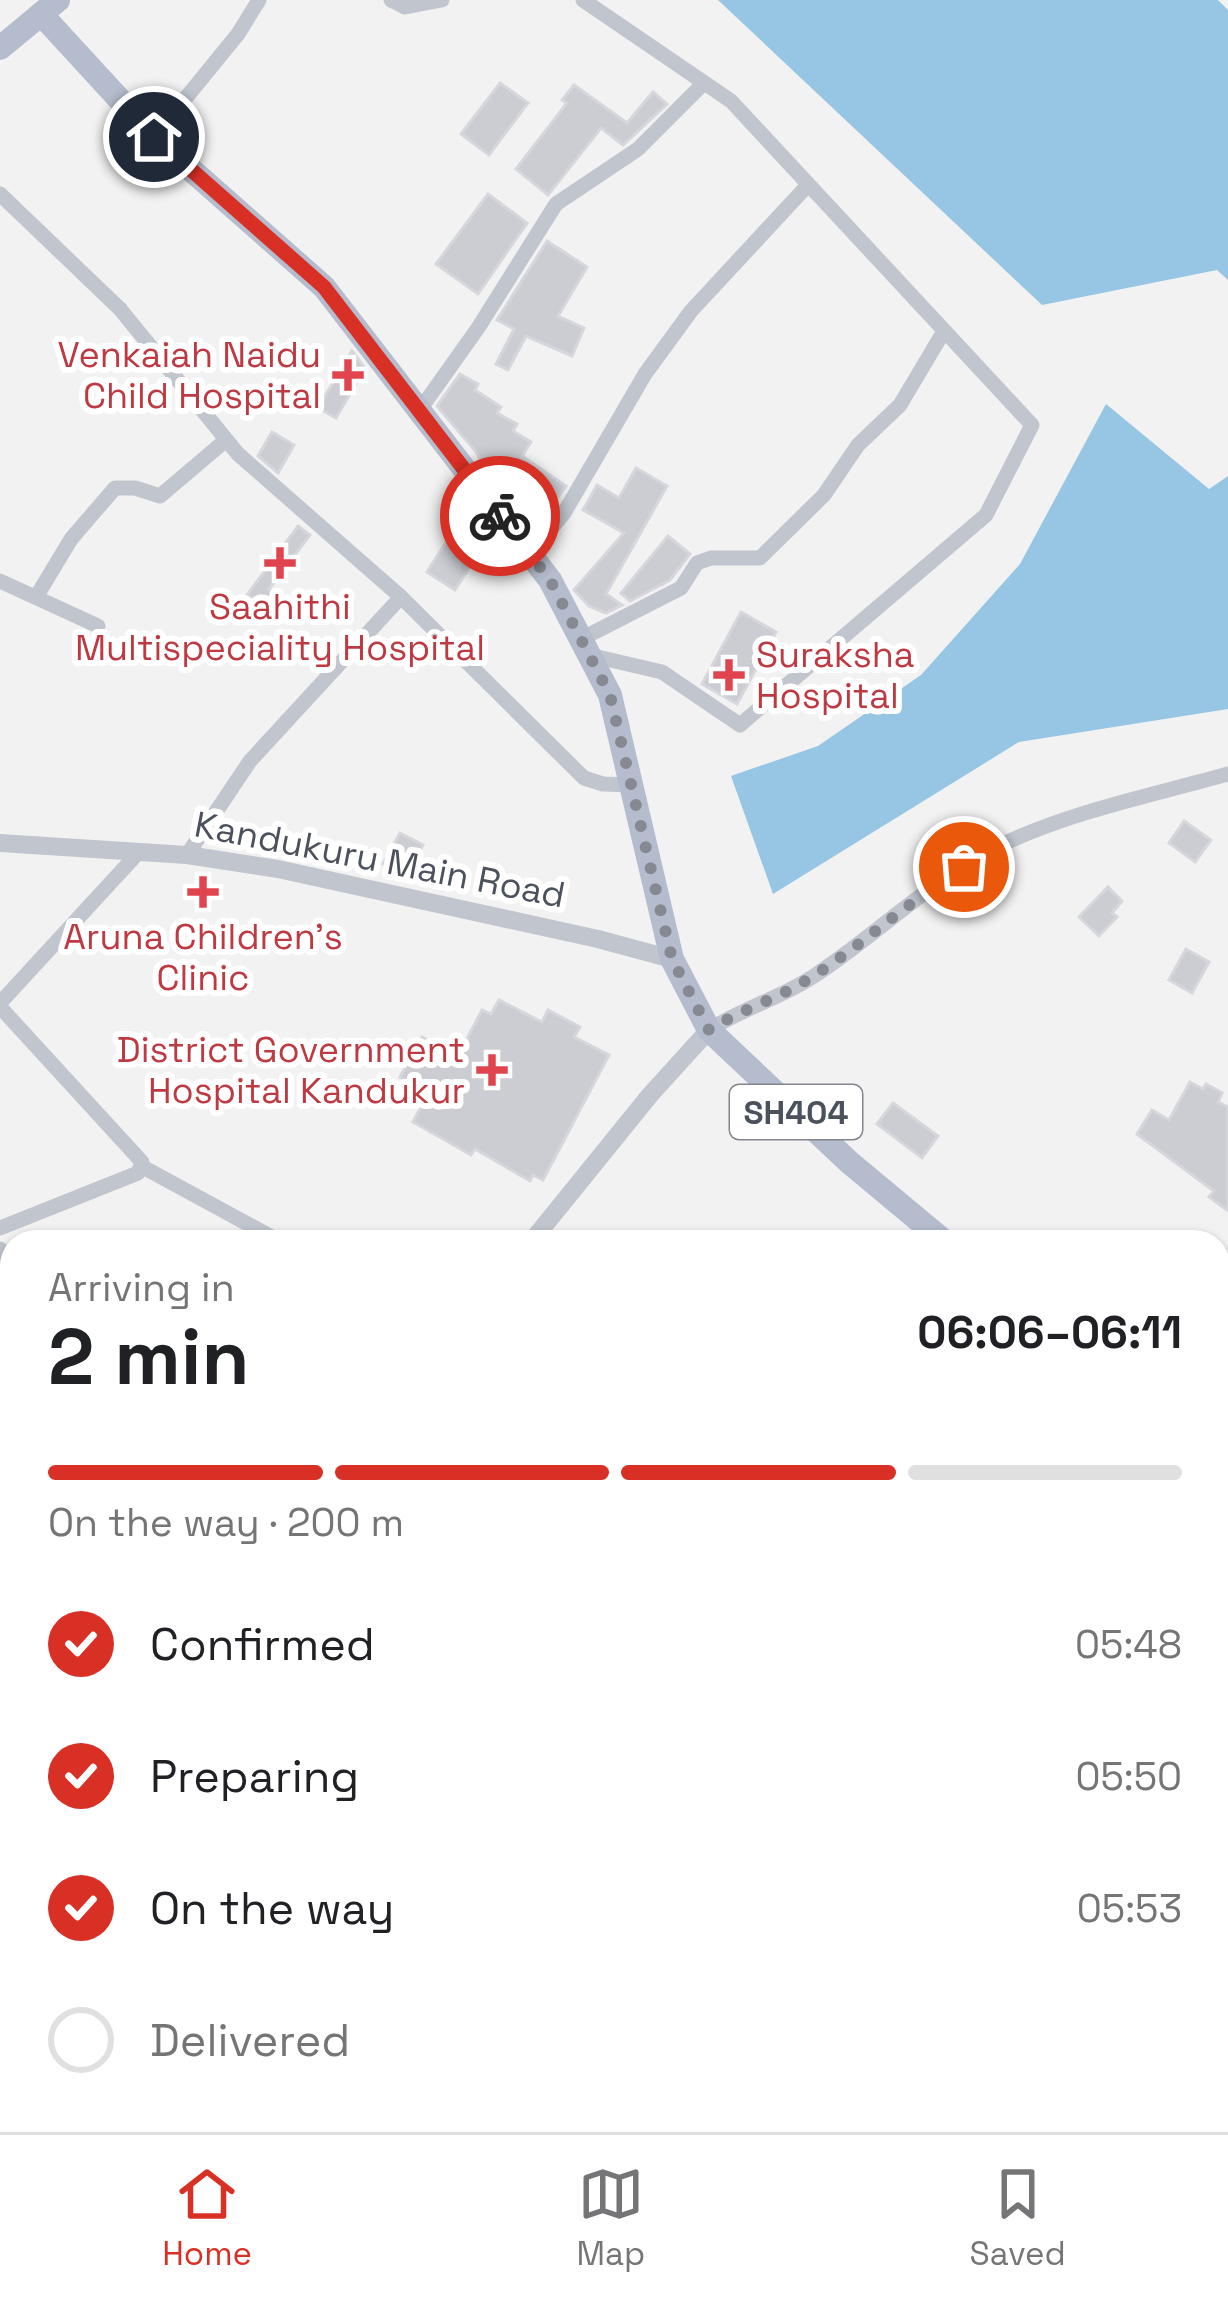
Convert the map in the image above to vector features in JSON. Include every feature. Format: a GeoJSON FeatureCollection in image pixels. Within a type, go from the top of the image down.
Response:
{"type":"FeatureCollection","features":[{"type":"Feature","properties":{"kind":"main road","name":"SH404"},"geometry":{"type":"LineString","coordinates":[[41,5],[154,137],[324,287],[550,580],[610,695],[672,959],[709,1030],[849,1162],[931,1230]]}},
{"type":"Feature","properties":{"kind":"main road"},"geometry":{"type":"LineString","coordinates":[[0,48],[41,5]]}},
{"type":"Feature","properties":{"kind":"street"},"geometry":{"type":"LineString","coordinates":[[154,137],[238,34],[259,0]]}},
{"type":"Feature","properties":{"kind":"street"},"geometry":{"type":"LineString","coordinates":[[391,0],[405,8],[442,0]]}},
{"type":"Feature","properties":{"kind":"street"},"geometry":{"type":"LineString","coordinates":[[583,0],[731,101],[1032,425],[986,515],[740,725],[662,672],[585,647]]}},
{"type":"Feature","properties":{"kind":"street"},"geometry":{"type":"LineString","coordinates":[[419,410],[478,328],[556,204],[638,149],[704,83]]}},
{"type":"Feature","properties":{"kind":"street"},"geometry":{"type":"LineString","coordinates":[[525,548],[546,535],[564,513],[644,374],[691,311],[808,184]]}},
{"type":"Feature","properties":{"kind":"street"},"geometry":{"type":"LineString","coordinates":[[0,194],[120,309],[226,440],[270,485],[401,597],[584,778],[632,785]]}},
{"type":"Feature","properties":{"kind":"street"},"geometry":{"type":"LineString","coordinates":[[585,647],[681,588],[698,563],[711,558],[760,558],[824,495],[858,445],[900,405],[944,331]]}},
{"type":"Feature","properties":{"kind":"street"},"geometry":{"type":"LineString","coordinates":[[36,597],[71,539],[115,488],[160,496],[226,440]]}},
{"type":"Feature","properties":{"kind":"street"},"geometry":{"type":"LineString","coordinates":[[0,581],[98,626]]}},
{"type":"Feature","properties":{"kind":"street"},"geometry":{"type":"LineString","coordinates":[[187,855],[250,761],[401,597]]}},
{"type":"Feature","properties":{"kind":"street"},"geometry":{"type":"LineString","coordinates":[[541,1230],[709,1030],[816,975],[928,889],[1000,845],[1078,816],[1228,774]]}},
{"type":"Feature","properties":{"kind":"street","name":"Kandukuru Main Road"},"geometry":{"type":"LineString","coordinates":[[0,843],[187,855],[278,869],[672,959]]}},
{"type":"Feature","properties":{"kind":"street"},"geometry":{"type":"LineString","coordinates":[[0,1228],[138,1173],[141,1166],[1,1002],[138,853]]}},
{"type":"Feature","properties":{"kind":"street"},"geometry":{"type":"LineString","coordinates":[[141,1166],[259,1230]]}},
{"type":"Feature","properties":{"kind":"water"},"geometry":{"type":"Polygon","coordinates":[[[718,0],[1218,0],[1228,10],[1228,280],[1217,270],[1042,305],[718,0]]]}},
{"type":"Feature","properties":{"kind":"water"},"geometry":{"type":"Polygon","coordinates":[[[1106,404],[1209,489],[1228,476],[1228,709],[1019,742],[773,894],[731,776],[818,746],[921,675],[1020,564],[1106,404]]]}},
{"type":"Feature","properties":{"kind":"building"},"geometry":{"type":"Polygon","coordinates":[[[500,83],[528,103],[489,155],[461,134],[500,83]]]}},
{"type":"Feature","properties":{"kind":"building"},"geometry":{"type":"Polygon","coordinates":[[[574,85],[627,123],[653,92],[667,104],[623,145],[601,128],[548,195],[516,169],[567,103],[562,100],[574,85]]]}},
{"type":"Feature","properties":{"kind":"building"},"geometry":{"type":"Polygon","coordinates":[[[488,194],[527,223],[478,294],[436,264],[488,194]]]}},
{"type":"Feature","properties":{"kind":"building"},"geometry":{"type":"Polygon","coordinates":[[[547,241],[587,267],[558,316],[584,328],[572,356],[526,336],[508,370],[496,364],[514,329],[497,320],[547,241]]]}},
{"type":"Feature","properties":{"kind":"building"},"geometry":{"type":"Polygon","coordinates":[[[352,351],[365,368],[336,418],[318,408],[352,351]]]}},
{"type":"Feature","properties":{"kind":"building"},"geometry":{"type":"Polygon","coordinates":[[[460,374],[478,384],[475,390],[501,407],[497,413],[517,424],[513,431],[531,442],[522,456],[566,486],[535,528],[437,406],[460,374]]]}},
{"type":"Feature","properties":{"kind":"building"},"geometry":{"type":"Polygon","coordinates":[[[272,432],[294,445],[278,473],[258,456],[272,432]]]}},
{"type":"Feature","properties":{"kind":"building"},"geometry":{"type":"Polygon","coordinates":[[[636,468],[667,486],[606,594],[622,605],[606,613],[589,606],[574,590],[624,533],[583,510],[597,485],[619,498],[636,468]]]}},
{"type":"Feature","properties":{"kind":"building"},"geometry":{"type":"Polygon","coordinates":[[[298,526],[310,535],[269,589],[284,600],[272,615],[247,595],[298,526]]]}},
{"type":"Feature","properties":{"kind":"building"},"geometry":{"type":"Polygon","coordinates":[[[453,531],[481,549],[455,590],[427,572],[453,531]]]}},
{"type":"Feature","properties":{"kind":"building"},"geometry":{"type":"Polygon","coordinates":[[[668,536],[690,554],[670,580],[630,601],[621,593],[668,536]]]}},
{"type":"Feature","properties":{"kind":"building"},"geometry":{"type":"Polygon","coordinates":[[[741,612],[776,632],[737,704],[702,684],[741,612]]]}},
{"type":"Feature","properties":{"kind":"building"},"geometry":{"type":"Polygon","coordinates":[[[1184,821],[1211,840],[1195,862],[1169,843],[1184,821]]]}},
{"type":"Feature","properties":{"kind":"building"},"geometry":{"type":"Polygon","coordinates":[[[400,833],[423,845],[406,877],[383,864],[400,833]]]}},
{"type":"Feature","properties":{"kind":"building"},"geometry":{"type":"Polygon","coordinates":[[[1108,887],[1122,901],[1112,913],[1117,917],[1099,936],[1079,917],[1108,887]]]}},
{"type":"Feature","properties":{"kind":"building"},"geometry":{"type":"Polygon","coordinates":[[[1186,949],[1209,962],[1192,993],[1169,980],[1186,949]]]}},
{"type":"Feature","properties":{"kind":"building"},"geometry":{"type":"Polygon","coordinates":[[[499,1000],[542,1022],[548,1010],[580,1027],[574,1037],[609,1055],[543,1180],[533,1175],[530,1181],[475,1149],[471,1155],[413,1122],[429,1092],[400,1077],[422,1037],[458,1056],[482,1010],[491,1014],[499,1000]]]}},
{"type":"Feature","properties":{"kind":"building"},"geometry":{"type":"Polygon","coordinates":[[[1190,1082],[1222,1093],[1218,1102],[1228,1107],[1228,1211],[1209,1197],[1214,1191],[1137,1134],[1152,1110],[1169,1120],[1190,1082]]]}},
{"type":"Feature","properties":{"kind":"building"},"geometry":{"type":"Polygon","coordinates":[[[893,1103],[938,1136],[922,1158],[877,1124],[893,1103]]]}},
{"type":"Feature","properties":{"kind":"way so far"},"geometry":{"type":"LineString","coordinates":[[500,516],[550,580],[610,695],[672,959],[709,1030],[816,975],[964,867]]}},
{"type":"Feature","properties":{"kind":"place","name":"Venkaiah Naidu Child Hospital"},"geometry":{"type":"Point","coordinates":[348,375]}},
{"type":"Feature","properties":{"kind":"place","name":"Saahithi Multispeciality Hospital"},"geometry":{"type":"Point","coordinates":[280,563]}},
{"type":"Feature","properties":{"kind":"place","name":"Suraksha Hospital"},"geometry":{"type":"Point","coordinates":[729,675]}},
{"type":"Feature","properties":{"kind":"place","name":"Aruna Children's Clinic"},"geometry":{"type":"Point","coordinates":[203,892]}},
{"type":"Feature","properties":{"kind":"place","name":"District Government Hospital Kandukur"},"geometry":{"type":"Point","coordinates":[492,1070]}},
{"type":"Feature","properties":{"kind":"route"},"geometry":{"type":"LineString","coordinates":[[154,137],[324,287],[500,516]]}}]}
